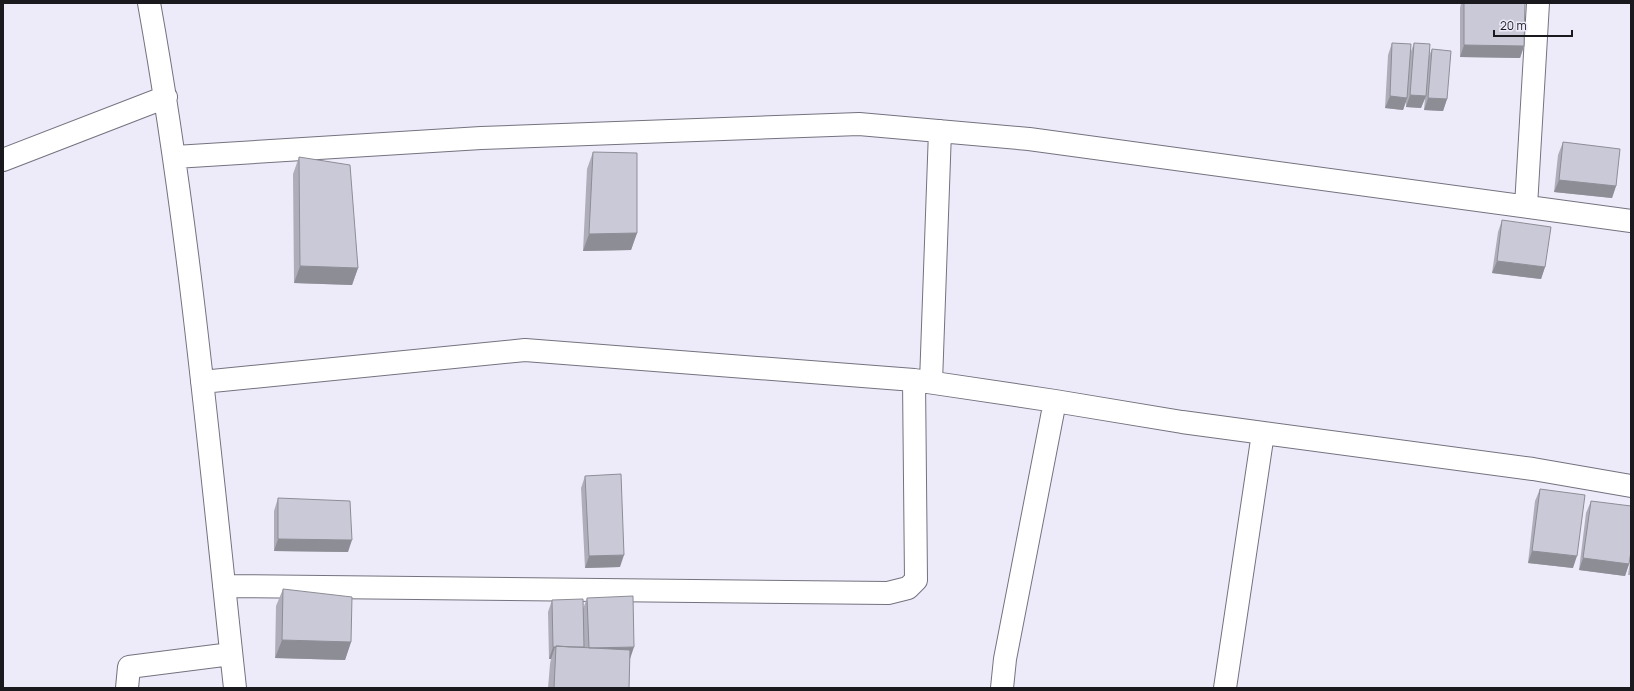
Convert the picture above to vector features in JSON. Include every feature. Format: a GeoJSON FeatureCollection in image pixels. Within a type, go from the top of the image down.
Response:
{"type":"FeatureCollection","features":[{"type":"Feature","properties":{"kind":"street"},"geometry":{"type":"LineString","coordinates":[[149,3],[175,156],[202,382],[235,688]]}},
{"type":"Feature","properties":{"kind":"street"},"geometry":{"type":"LineString","coordinates":[[1526,206],[1538,3]]}},
{"type":"Feature","properties":{"kind":"street"},"geometry":{"type":"LineString","coordinates":[[3,160],[166,97]]}},
{"type":"Feature","properties":{"kind":"street"},"geometry":{"type":"LineString","coordinates":[[175,156],[481,138],[852,124],[1029,138],[1631,221]]}},
{"type":"Feature","properties":{"kind":"street"},"geometry":{"type":"LineString","coordinates":[[224,586],[888,593],[908,588],[916,580],[922,381],[940,131]]}},
{"type":"Feature","properties":{"kind":"street"},"geometry":{"type":"LineString","coordinates":[[202,382],[526,350],[922,381],[1182,422],[1533,469],[1631,486]]}},
{"type":"Feature","properties":{"kind":"street"},"geometry":{"type":"LineString","coordinates":[[1002,688],[1005,659],[1055,401]]}},
{"type":"Feature","properties":{"kind":"street"},"geometry":{"type":"LineString","coordinates":[[1225,688],[1262,433]]}},
{"type":"Feature","properties":{"kind":"street"},"geometry":{"type":"LineString","coordinates":[[127,688],[129,667],[231,654]]}},
{"type":"Feature","properties":{"kind":"building"},"geometry":{"type":"Polygon","coordinates":[[[1464,3],[1525,3],[1524,46],[1464,45],[1464,3]]]}},
{"type":"Feature","properties":{"kind":"building"},"geometry":{"type":"Polygon","coordinates":[[[1392,43],[1411,44],[1407,98],[1390,96],[1392,43]]]}},
{"type":"Feature","properties":{"kind":"building"},"geometry":{"type":"Polygon","coordinates":[[[1414,43],[1430,44],[1426,96],[1410,95],[1414,43]]]}},
{"type":"Feature","properties":{"kind":"building"},"geometry":{"type":"Polygon","coordinates":[[[1432,49],[1451,51],[1447,99],[1428,98],[1432,49]]]}},
{"type":"Feature","properties":{"kind":"building"},"geometry":{"type":"Polygon","coordinates":[[[1563,142],[1620,149],[1616,186],[1559,180],[1563,142]]]}},
{"type":"Feature","properties":{"kind":"building"},"geometry":{"type":"Polygon","coordinates":[[[593,152],[637,153],[637,233],[589,234],[593,152]]]}},
{"type":"Feature","properties":{"kind":"building"},"geometry":{"type":"Polygon","coordinates":[[[299,157],[350,165],[358,268],[300,266],[299,157]]]}},
{"type":"Feature","properties":{"kind":"building"},"geometry":{"type":"Polygon","coordinates":[[[1502,220],[1551,227],[1545,267],[1497,261],[1502,220]]]}},
{"type":"Feature","properties":{"kind":"building"},"geometry":{"type":"Polygon","coordinates":[[[621,474],[624,555],[589,556],[585,476],[621,474]]]}},
{"type":"Feature","properties":{"kind":"building"},"geometry":{"type":"Polygon","coordinates":[[[1540,489],[1585,495],[1577,556],[1532,551],[1540,489]]]}},
{"type":"Feature","properties":{"kind":"building"},"geometry":{"type":"Polygon","coordinates":[[[278,498],[350,501],[352,540],[278,539],[278,498]]]}},
{"type":"Feature","properties":{"kind":"building"},"geometry":{"type":"Polygon","coordinates":[[[1591,501],[1631,506],[1631,551],[1629,564],[1583,558],[1591,501]]]}},
{"type":"Feature","properties":{"kind":"building"},"geometry":{"type":"Polygon","coordinates":[[[283,589],[352,597],[351,642],[282,640],[283,589]]]}},
{"type":"Feature","properties":{"kind":"building"},"geometry":{"type":"Polygon","coordinates":[[[633,596],[634,647],[589,648],[587,598],[633,596]]]}},
{"type":"Feature","properties":{"kind":"building"},"geometry":{"type":"Polygon","coordinates":[[[583,599],[584,647],[553,647],[552,600],[583,599]]]}},
{"type":"Feature","properties":{"kind":"building"},"geometry":{"type":"Polygon","coordinates":[[[556,646],[630,650],[629,688],[554,688],[556,646]]]}}]}
